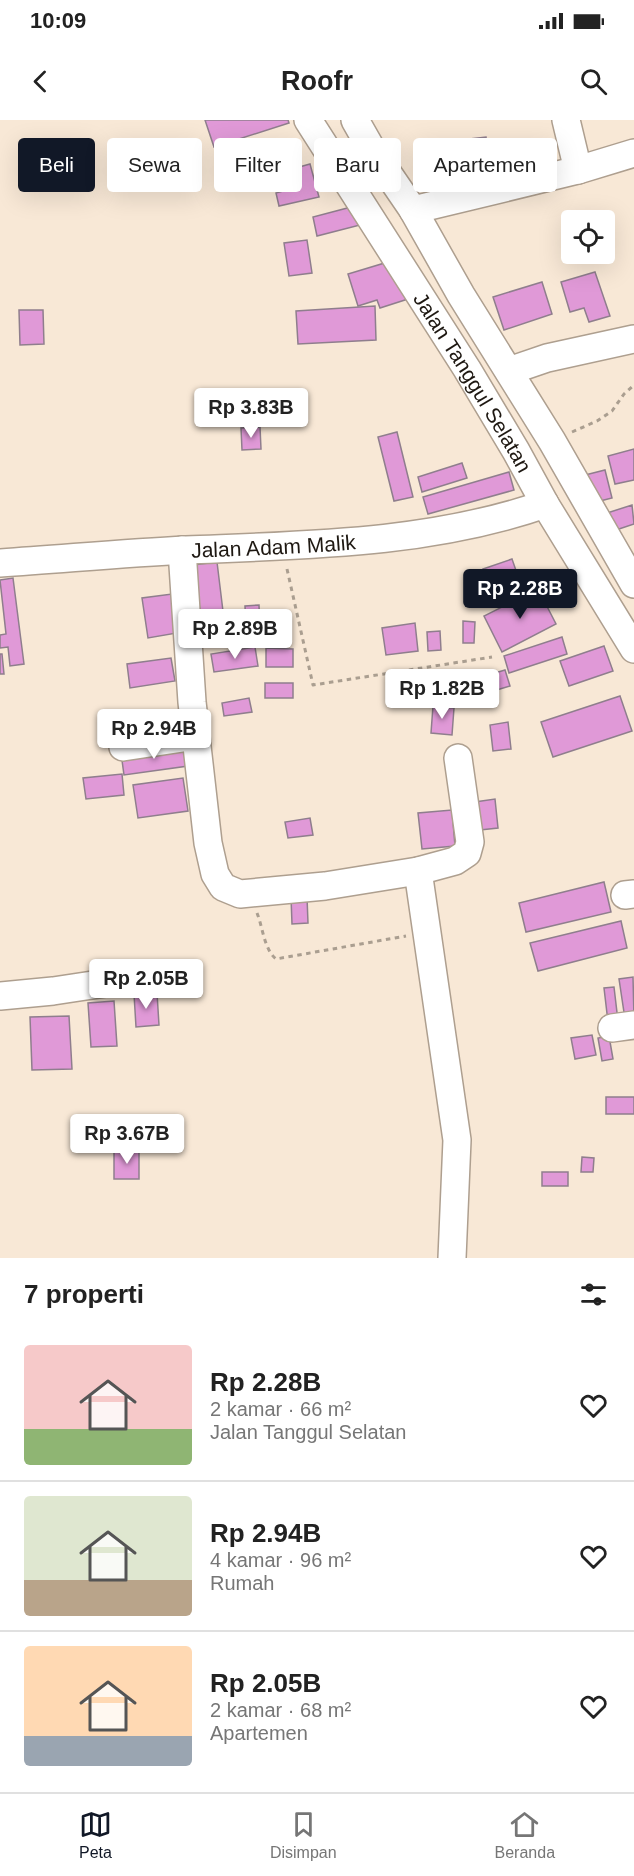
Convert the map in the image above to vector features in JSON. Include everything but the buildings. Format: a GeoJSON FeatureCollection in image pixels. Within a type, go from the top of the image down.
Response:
{"type":"FeatureCollection","features":[{"type":"Feature","properties":{"kind":"street","name":"Jalan Tanggul Selatan"},"geometry":{"type":"LineString","coordinates":[[308,120],[466,369],[634,649]]}},
{"type":"Feature","properties":{"kind":"street","name":"Jalan Tanggul Selatan"},"geometry":{"type":"LineString","coordinates":[[355,120],[372,150],[413,210],[461,295],[552,441],[634,584]]}},
{"type":"Feature","properties":{"kind":"street"},"geometry":{"type":"LineString","coordinates":[[566,120],[578,170]]}},
{"type":"Feature","properties":{"kind":"street"},"geometry":{"type":"LineString","coordinates":[[413,210],[578,170],[634,153]]}},
{"type":"Feature","properties":{"kind":"street"},"geometry":{"type":"LineString","coordinates":[[508,371],[547,358],[634,339]]}},
{"type":"Feature","properties":{"kind":"street","name":"Jalan Adam Malik"},"geometry":{"type":"LineString","coordinates":[[0,563],[399,537],[444,530],[514,514],[545,504]]}},
{"type":"Feature","properties":{"kind":"street"},"geometry":{"type":"LineString","coordinates":[[182,550],[192,702],[211,861],[215,874],[224,886],[240,894],[325,886],[418,871],[455,861],[468,853],[470,842],[458,758]]}},
{"type":"Feature","properties":{"kind":"street"},"geometry":{"type":"LineString","coordinates":[[123,747],[196,736]]}},
{"type":"Feature","properties":{"kind":"street"},"geometry":{"type":"LineString","coordinates":[[418,871],[457,1140],[452,1258]]}},
{"type":"Feature","properties":{"kind":"street"},"geometry":{"type":"LineString","coordinates":[[0,996],[53,991],[165,974]]}},
{"type":"Feature","properties":{"kind":"path"},"geometry":{"type":"LineString","coordinates":[[552,441],[597,421],[612,411],[624,394],[634,385]]}},
{"type":"Feature","properties":{"kind":"path"},"geometry":{"type":"LineString","coordinates":[[282,546],[313,685],[492,657]]}},
{"type":"Feature","properties":{"kind":"path"},"geometry":{"type":"LineString","coordinates":[[240,894],[255,905],[266,944],[270,954],[276,958],[409,936]]}}]}
